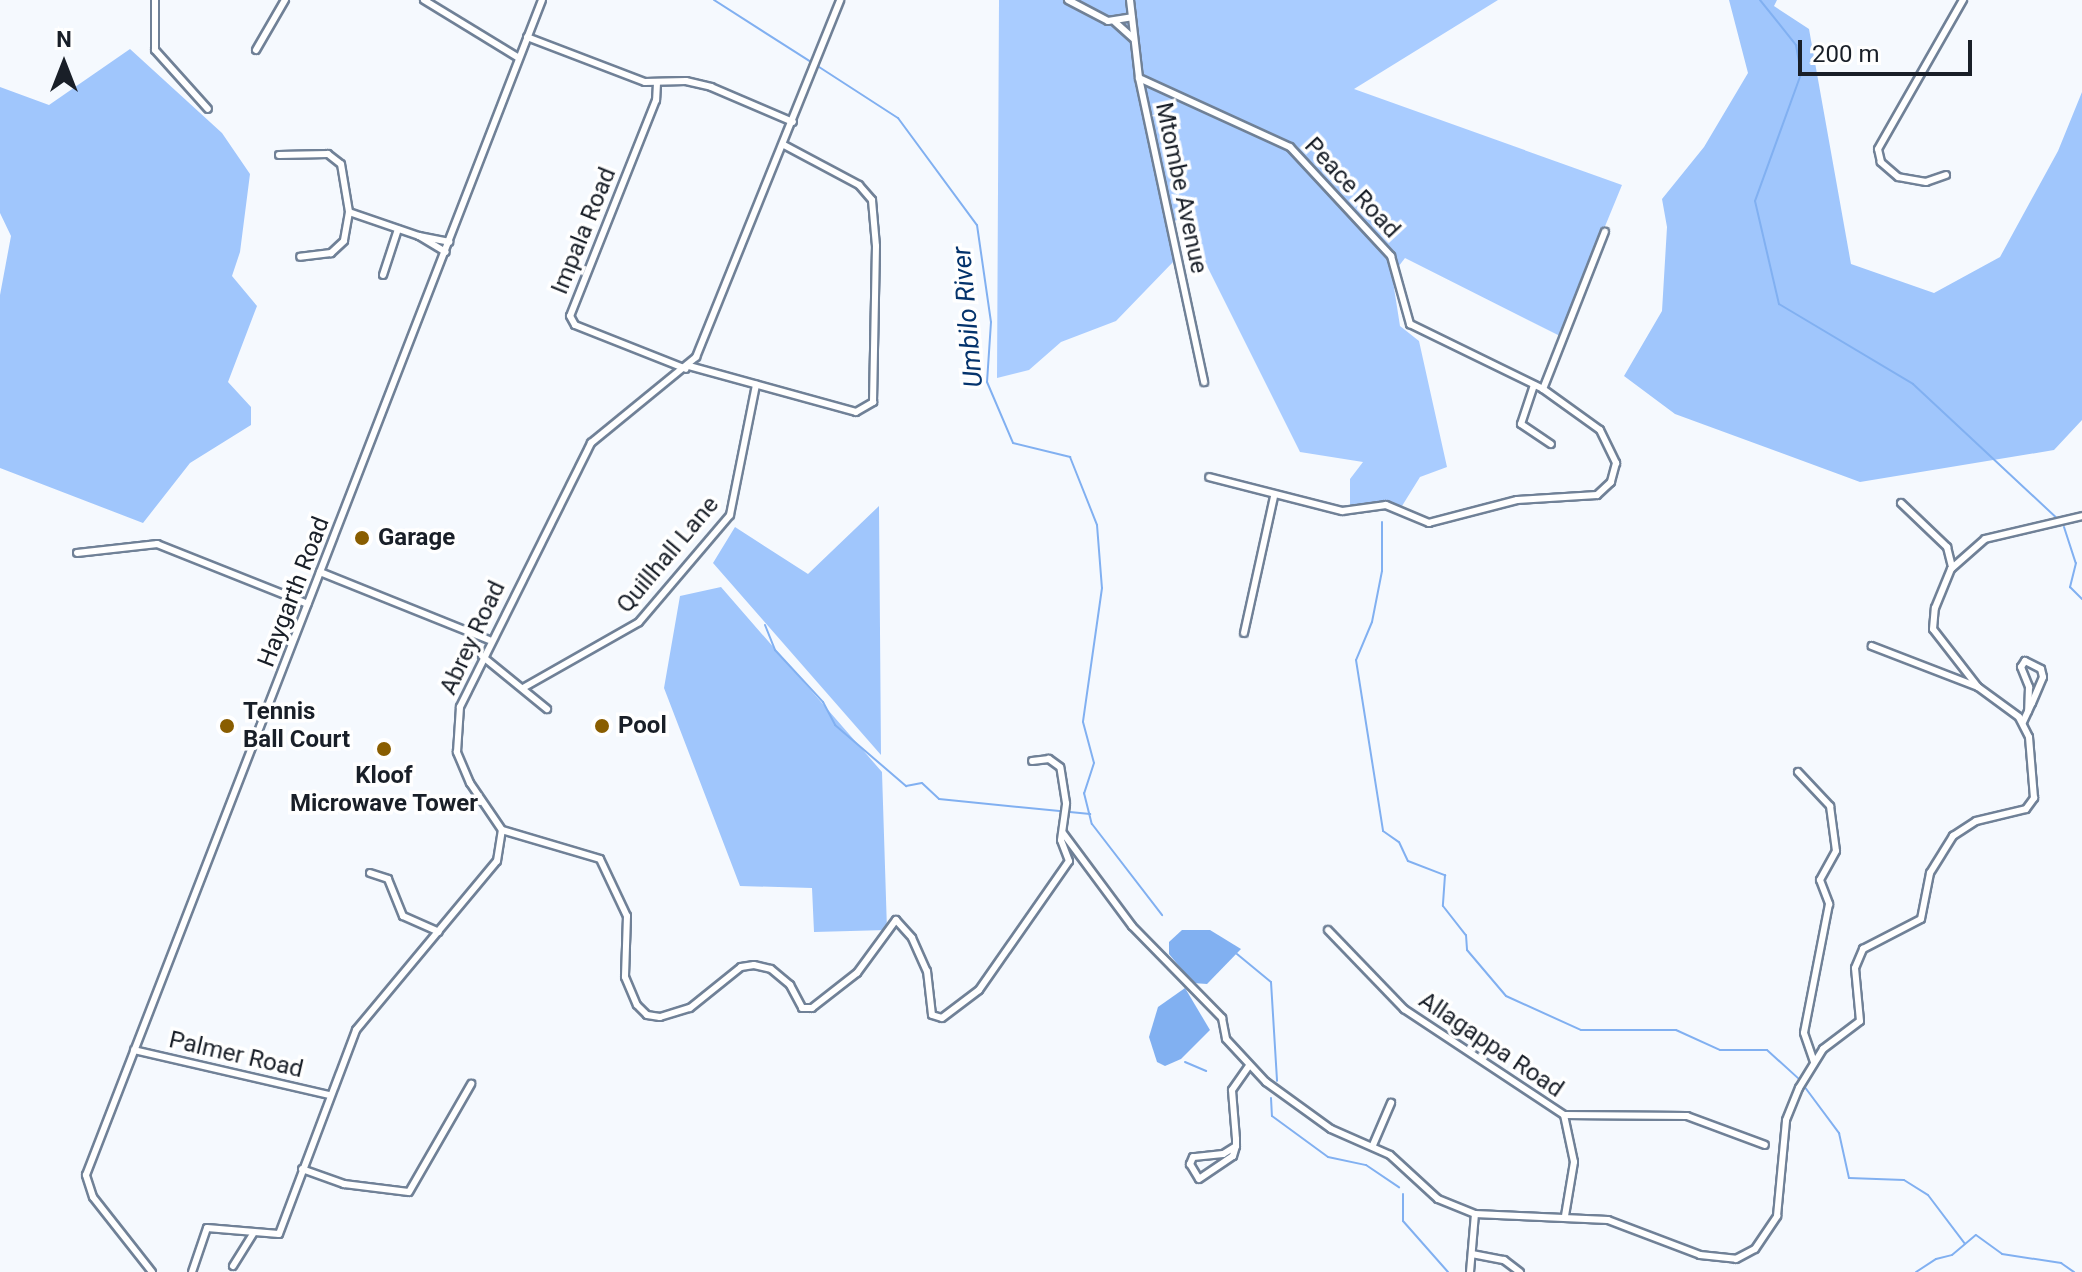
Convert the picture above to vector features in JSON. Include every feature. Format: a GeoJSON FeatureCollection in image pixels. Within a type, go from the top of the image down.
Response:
{"type":"FeatureCollection","features":[{"type":"Feature","properties":{"kind":"street"},"geometry":{"type":"LineString","coordinates":[[155,0],[155,50],[208,109]]}},
{"type":"Feature","properties":{"kind":"street"},"geometry":{"type":"LineString","coordinates":[[256,50],[285,0]]}},
{"type":"Feature","properties":{"kind":"street"},"geometry":{"type":"LineString","coordinates":[[424,0],[519,58]]}},
{"type":"Feature","properties":{"kind":"street","name":"Haygarth Road"},"geometry":{"type":"LineString","coordinates":[[152,1272],[86,1181],[134,1050],[542,0]]}},
{"type":"Feature","properties":{"kind":"street","name":"Abrey Road"},"geometry":{"type":"LineString","coordinates":[[502,830],[470,783],[455,744],[456,717],[489,640],[594,439],[687,368],[784,145],[840,0]]}},
{"type":"Feature","properties":{"kind":"street"},"geometry":{"type":"LineString","coordinates":[[1068,0],[1094,16],[1115,22],[1134,40]]}},
{"type":"Feature","properties":{"kind":"street","name":"Mtombe Avenue"},"geometry":{"type":"LineString","coordinates":[[1130,0],[1139,78],[1204,382]]}},
{"type":"Feature","properties":{"kind":"street"},"geometry":{"type":"LineString","coordinates":[[1946,175],[1926,182],[1898,177],[1881,162],[1878,149],[1963,0]]}},
{"type":"Feature","properties":{"kind":"street"},"geometry":{"type":"LineString","coordinates":[[1115,22],[1132,17]]}},
{"type":"Feature","properties":{"kind":"street"},"geometry":{"type":"LineString","coordinates":[[527,37],[593,65],[657,83],[703,85],[793,122]]}},
{"type":"Feature","properties":{"kind":"street","name":"Peace Road"},"geometry":{"type":"LineString","coordinates":[[1139,78],[1290,147],[1391,256],[1410,324],[1543,389],[1600,430],[1610,444],[1615,474],[1597,495],[1517,500],[1429,523],[1386,505],[1347,512],[1274,496],[1209,477]]}},
{"type":"Feature","properties":{"kind":"street","name":"Impala Road"},"geometry":{"type":"LineString","coordinates":[[657,83],[656,100],[570,318],[575,325],[687,368]]}},
{"type":"Feature","properties":{"kind":"street"},"geometry":{"type":"LineString","coordinates":[[687,368],[856,412],[869,407],[875,392],[872,200],[859,185],[784,145]]}},
{"type":"Feature","properties":{"kind":"street"},"geometry":{"type":"LineString","coordinates":[[279,155],[336,156],[349,212],[346,237],[338,250],[300,257]]}},
{"type":"Feature","properties":{"kind":"street"},"geometry":{"type":"LineString","coordinates":[[349,212],[419,236],[449,242]]}},
{"type":"Feature","properties":{"kind":"street"},"geometry":{"type":"LineString","coordinates":[[383,275],[398,229]]}},
{"type":"Feature","properties":{"kind":"street"},"geometry":{"type":"LineString","coordinates":[[1543,389],[1605,232]]}},
{"type":"Feature","properties":{"kind":"street"},"geometry":{"type":"LineString","coordinates":[[419,236],[446,252]]}},
{"type":"Feature","properties":{"kind":"street","name":"Quillhall Lane"},"geometry":{"type":"LineString","coordinates":[[523,688],[639,622],[730,515],[756,385]]}},
{"type":"Feature","properties":{"kind":"street"},"geometry":{"type":"LineString","coordinates":[[1534,385],[1521,425],[1551,444]]}},
{"type":"Feature","properties":{"kind":"street"},"geometry":{"type":"LineString","coordinates":[[1244,633],[1274,496]]}},
{"type":"Feature","properties":{"kind":"street"},"geometry":{"type":"LineString","coordinates":[[1901,503],[1947,547],[1952,568]]}},
{"type":"Feature","properties":{"kind":"street"},"geometry":{"type":"LineString","coordinates":[[2024,724],[1978,687],[1933,629],[1935,608],[1952,568],[1985,539],[2082,516]]}},
{"type":"Feature","properties":{"kind":"street"},"geometry":{"type":"LineString","coordinates":[[77,553],[152,544],[308,604]]}},
{"type":"Feature","properties":{"kind":"street"},"geometry":{"type":"LineString","coordinates":[[320,572],[489,640]]}},
{"type":"Feature","properties":{"kind":"street"},"geometry":{"type":"LineString","coordinates":[[1872,646],[1978,687]]}},
{"type":"Feature","properties":{"kind":"street"},"geometry":{"type":"LineString","coordinates":[[482,656],[547,709]]}},
{"type":"Feature","properties":{"kind":"street"},"geometry":{"type":"LineString","coordinates":[[1063,833],[1132,926],[1222,1018],[1227,1040],[1249,1066],[1313,1118],[1373,1145],[1438,1199],[1475,1214],[1608,1220],[1715,1259],[1744,1256],[1777,1216],[1786,1120],[1814,1062],[1859,1024],[1858,957],[1875,940],[1921,919],[1930,873],[1945,845],[1976,821],[2020,812],[2033,802],[2024,724],[2043,672],[2025,661],[2021,667],[2029,687],[2028,711]]}},
{"type":"Feature","properties":{"kind":"street"},"geometry":{"type":"LineString","coordinates":[[192,1272],[207,1228],[279,1234],[329,1095],[359,1025],[497,861],[502,830],[598,856],[627,916],[624,971],[644,1013],[660,1017],[690,1008],[741,967],[760,964],[771,969],[808,1009],[857,973],[880,946],[890,923],[898,921],[927,971],[932,1015],[942,1018],[979,990],[1059,878],[1069,858],[1061,840],[1060,767],[1049,759],[1032,761]]}},
{"type":"Feature","properties":{"kind":"street"},"geometry":{"type":"LineString","coordinates":[[1798,772],[1830,806],[1836,855],[1820,878],[1829,906],[1804,1033],[1814,1062]]}},
{"type":"Feature","properties":{"kind":"street"},"geometry":{"type":"LineString","coordinates":[[370,873],[388,879],[403,916],[439,932]]}},
{"type":"Feature","properties":{"kind":"street","name":"Allagappa Road"},"geometry":{"type":"LineString","coordinates":[[1328,930],[1404,1009],[1564,1115],[1574,1158],[1565,1216]]}},
{"type":"Feature","properties":{"kind":"street","name":"Palmer Road"},"geometry":{"type":"LineString","coordinates":[[134,1050],[329,1095]]}},
{"type":"Feature","properties":{"kind":"street"},"geometry":{"type":"LineString","coordinates":[[1236,1146],[1223,1154],[1193,1157],[1195,1174],[1199,1179],[1227,1163],[1236,1146],[1235,1080],[1249,1066]]}},
{"type":"Feature","properties":{"kind":"street"},"geometry":{"type":"LineString","coordinates":[[302,1169],[344,1184],[409,1192],[471,1084]]}},
{"type":"Feature","properties":{"kind":"street"},"geometry":{"type":"LineString","coordinates":[[1373,1145],[1391,1103]]}},
{"type":"Feature","properties":{"kind":"street"},"geometry":{"type":"LineString","coordinates":[[1564,1115],[1687,1116],[1765,1145]]}},
{"type":"Feature","properties":{"kind":"street"},"geometry":{"type":"LineString","coordinates":[[1470,1272],[1475,1214]]}},
{"type":"Feature","properties":{"kind":"street"},"geometry":{"type":"LineString","coordinates":[[233,1266],[253,1234]]}},
{"type":"Feature","properties":{"kind":"street"},"geometry":{"type":"LineString","coordinates":[[1472,1254],[1498,1258],[1520,1272]]}},
{"type":"Feature","properties":{"kind":"shaded area"},"geometry":{"type":"Polygon","coordinates":[[[999,0],[1498,0],[1354,89],[1622,185],[1560,336],[1405,258],[1392,275],[1400,326],[1419,341],[1447,467],[1420,477],[1402,506],[1390,502],[1350,507],[1350,479],[1363,462],[1300,452],[1183,218],[1166,224],[1174,261],[1116,321],[1061,342],[1029,370],[997,378],[999,0]]]}},
{"type":"Feature","properties":{"kind":"shaded area"},"geometry":{"type":"Polygon","coordinates":[[[1729,0],[1777,0],[1774,6],[1809,29],[1851,264],[1934,293],[2000,257],[2058,151],[2082,92],[2082,420],[2054,450],[1860,482],[1675,414],[1624,376],[1662,311],[1667,227],[1662,199],[1704,147],[1748,73],[1729,0]]]}},
{"type":"Feature","properties":{"kind":"shaded area"},"geometry":{"type":"Polygon","coordinates":[[[130,49],[222,133],[250,174],[240,252],[232,276],[257,306],[228,382],[251,407],[251,425],[190,463],[143,523],[0,468],[0,295],[11,236],[0,213],[0,87],[49,105],[130,49]]]}},
{"type":"Feature","properties":{"kind":"shaded area"},"geometry":{"type":"Polygon","coordinates":[[[879,506],[881,755],[713,563],[735,527],[808,574],[879,506]]]}},
{"type":"Feature","properties":{"kind":"shaded area"},"geometry":{"type":"Polygon","coordinates":[[[721,587],[882,772],[887,930],[814,932],[812,888],[740,886],[664,688],[680,596],[721,587]]]}},
{"type":"Feature","properties":{"kind":"shaded area"},"geometry":{"type":"Polygon","coordinates":[[[1182,930],[1210,930],[1241,949],[1207,984],[1193,983],[1169,954],[1169,942],[1182,930]]]}},
{"type":"Feature","properties":{"kind":"shaded area"},"geometry":{"type":"Polygon","coordinates":[[[1185,988],[1210,1030],[1181,1059],[1165,1066],[1157,1062],[1149,1037],[1158,1007],[1185,988]]]}},
{"type":"Feature","properties":{"kind":"waterway","name":"Umbilo River"},"geometry":{"type":"LineString","coordinates":[[714,0],[811,62]]}},
{"type":"Feature","properties":{"kind":"waterway"},"geometry":{"type":"LineString","coordinates":[[1760,0],[1796,45],[1801,74],[1755,201],[1779,304],[1913,384],[2058,519]]}},
{"type":"Feature","properties":{"kind":"waterway","name":"Umbilo River"},"geometry":{"type":"LineString","coordinates":[[816,65],[898,118],[977,225],[991,322],[987,382],[1013,443],[1070,457],[1097,525],[1102,588],[1083,722],[1094,763],[1084,793],[1092,824],[1162,915]]}},
{"type":"Feature","properties":{"kind":"waterway"},"geometry":{"type":"LineString","coordinates":[[1382,522],[1382,571],[1372,622],[1356,660],[1383,831],[1399,842],[1408,861],[1445,875],[1443,906],[1466,935],[1467,950],[1506,996],[1581,1030],[1676,1030],[1720,1050],[1767,1050],[1799,1079]]}},
{"type":"Feature","properties":{"kind":"waterway"},"geometry":{"type":"LineString","coordinates":[[2064,527],[2076,563],[2070,587],[2082,599]]}},
{"type":"Feature","properties":{"kind":"waterway"},"geometry":{"type":"LineString","coordinates":[[765,625],[775,650],[823,702],[835,725],[906,786],[922,783],[939,799],[1090,814]]}},
{"type":"Feature","properties":{"kind":"waterway","name":"Umbilo River"},"geometry":{"type":"LineString","coordinates":[[1237,954],[1271,982],[1277,1081]]}},
{"type":"Feature","properties":{"kind":"waterway","name":"Umbilo River"},"geometry":{"type":"LineString","coordinates":[[1185,1062],[1206,1071]]}},
{"type":"Feature","properties":{"kind":"waterway"},"geometry":{"type":"LineString","coordinates":[[1804,1086],[1839,1133],[1849,1178],[1904,1180],[1928,1195],[1965,1244]]}},
{"type":"Feature","properties":{"kind":"waterway","name":"Umbilo River"},"geometry":{"type":"LineString","coordinates":[[1271,1098],[1272,1116],[1328,1157],[1366,1165],[1399,1187]]}},
{"type":"Feature","properties":{"kind":"waterway","name":"Umbilo River"},"geometry":{"type":"LineString","coordinates":[[1403,1194],[1403,1221],[1448,1272]]}},
{"type":"Feature","properties":{"kind":"waterway","name":"Umbilo River"},"geometry":{"type":"LineString","coordinates":[[1916,1272],[1936,1259],[1952,1255],[1976,1235],[2002,1254],[2061,1263],[2074,1272]]}},
{"type":"Feature","properties":{"kind":"place","name":"Garage"},"geometry":{"type":"Point","coordinates":[362,538]}},
{"type":"Feature","properties":{"kind":"place","name":"Tennis Ball Court"},"geometry":{"type":"Point","coordinates":[227,726]}},
{"type":"Feature","properties":{"kind":"place","name":"Pool"},"geometry":{"type":"Point","coordinates":[602,726]}},
{"type":"Feature","properties":{"kind":"place","name":"Kloof Microwave Tower"},"geometry":{"type":"Point","coordinates":[384,749]}}]}
